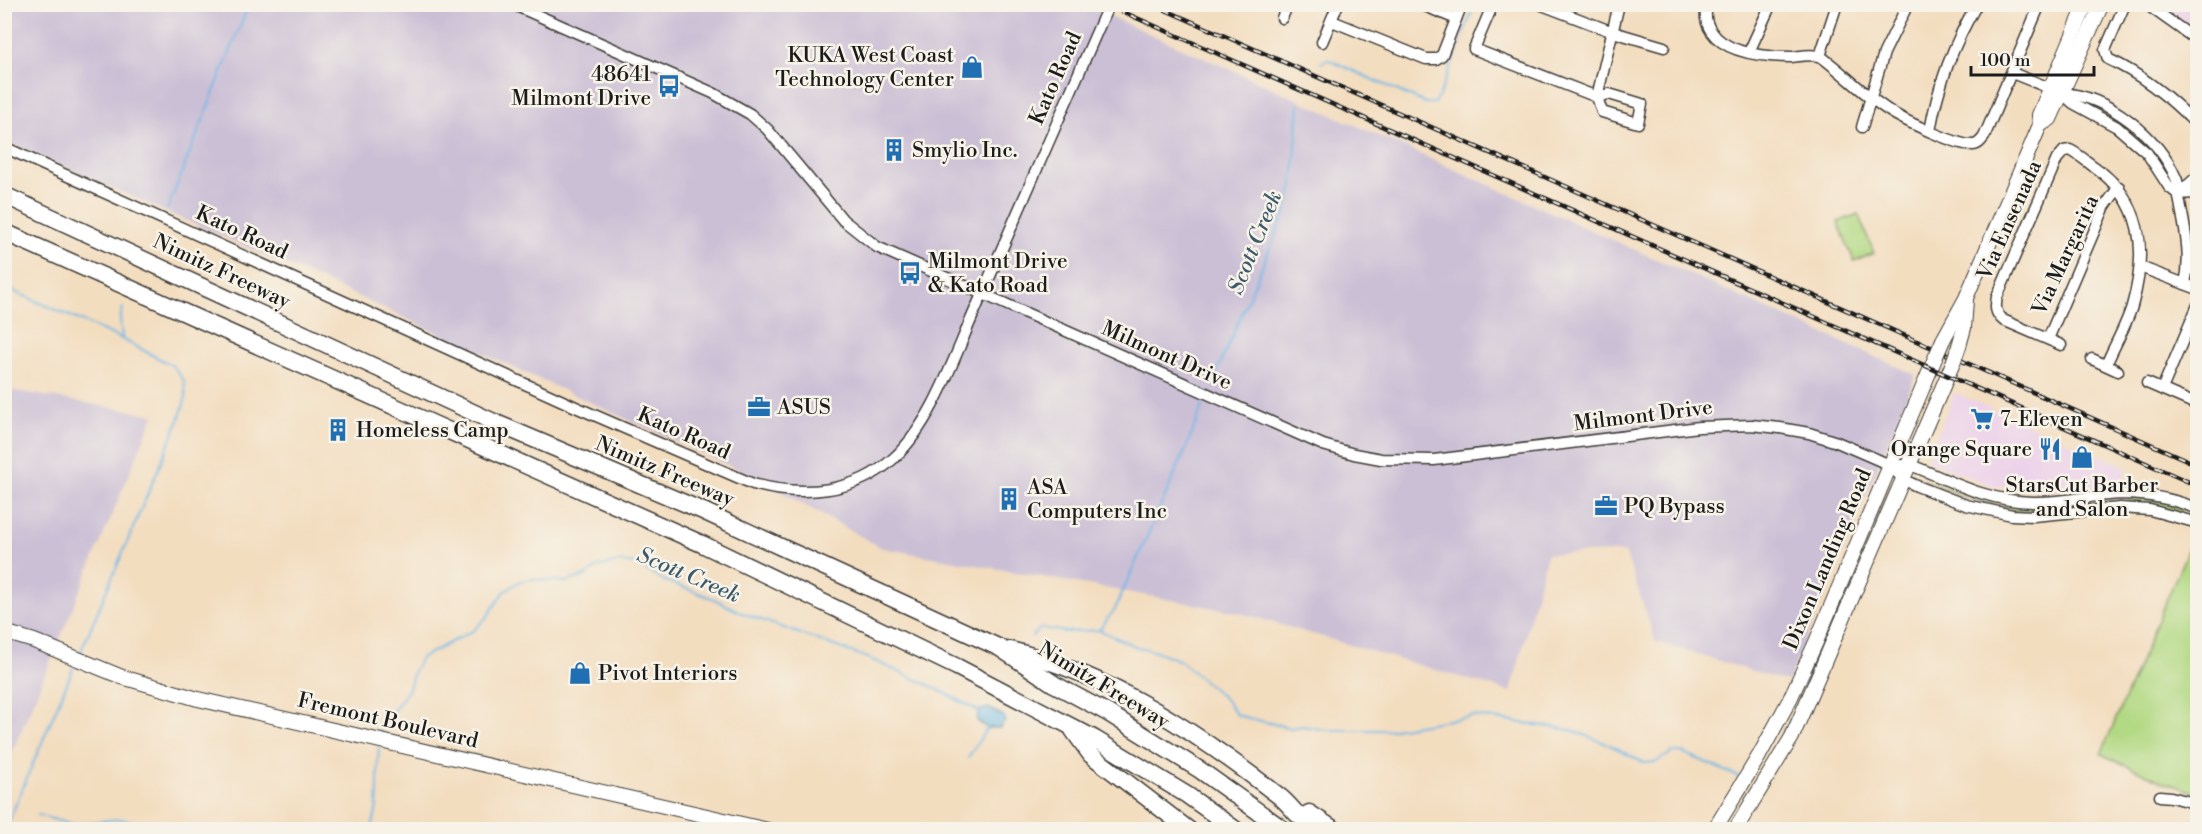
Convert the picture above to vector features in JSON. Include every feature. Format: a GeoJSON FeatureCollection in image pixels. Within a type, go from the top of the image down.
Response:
{"type":"FeatureCollection","features":[{"type":"Feature","properties":{"kind":"highway","name":"Nimitz Freeway"},"geometry":{"type":"LineString","coordinates":[[4,195],[496,423],[703,511],[1000,648],[1054,684],[1108,713],[1200,770],[1284,830]]}},
{"type":"Feature","properties":{"kind":"highway"},"geometry":{"type":"LineString","coordinates":[[4,232],[702,544],[1071,726],[1141,766],[1236,830]]}},
{"type":"Feature","properties":{"kind":"highway"},"geometry":{"type":"LineString","coordinates":[[1000,648],[1043,658],[1170,718],[1282,798],[1335,830]]}},
{"type":"Feature","properties":{"kind":"highway"},"geometry":{"type":"LineString","coordinates":[[1071,726],[1091,755],[1189,830]]}},
{"type":"Feature","properties":{"kind":"highway"},"geometry":{"type":"LineString","coordinates":[[1282,798],[1296,813],[1318,830]]}},
{"type":"Feature","properties":{"kind":"main road","name":"Dixon Landing Road"},"geometry":{"type":"LineString","coordinates":[[1714,830],[1790,699],[1942,340],[1966,298],[2040,125],[2050,119],[2056,90],[2086,4]]}},
{"type":"Feature","properties":{"kind":"main road","name":"Dixon Landing Road"},"geometry":{"type":"LineString","coordinates":[[2056,90],[2102,4]]}},
{"type":"Feature","properties":{"kind":"main road","name":"Dixon Landing Road"},"geometry":{"type":"LineString","coordinates":[[1736,830],[1792,737],[1911,465],[1959,346],[1964,328],[1966,298]]}},
{"type":"Feature","properties":{"kind":"main road","name":"Fremont Boulevard"},"geometry":{"type":"LineString","coordinates":[[4,632],[51,647],[122,677],[198,699],[768,830]]}},
{"type":"Feature","properties":{"kind":"street","name":"Milmont Drive"},"geometry":{"type":"LineString","coordinates":[[512,4],[732,103],[750,114],[767,129],[831,207],[858,234],[877,247],[1323,445],[1354,454],[1409,461],[1434,460],[1699,427],[1750,425],[1809,433],[1838,442],[1890,465],[1904,480],[1966,505],[2012,515],[2033,516],[2120,508],[2150,510],[2198,523]]}},
{"type":"Feature","properties":{"kind":"street","name":"Kato Road"},"geometry":{"type":"LineString","coordinates":[[4,147],[578,408],[753,484],[776,490],[800,492],[851,485],[873,474],[894,458],[910,440],[933,404],[1109,4]]}},
{"type":"Feature","properties":{"kind":"street"},"geometry":{"type":"LineString","coordinates":[[1282,18],[1288,4]]}},
{"type":"Feature","properties":{"kind":"street"},"geometry":{"type":"LineString","coordinates":[[1322,42],[1338,4]]}},
{"type":"Feature","properties":{"kind":"street"},"geometry":{"type":"LineString","coordinates":[[1420,4],[1456,19]]}},
{"type":"Feature","properties":{"kind":"street"},"geometry":{"type":"LineString","coordinates":[[1332,21],[1426,59],[1436,59],[1442,55],[1462,4]]}},
{"type":"Feature","properties":{"kind":"street"},"geometry":{"type":"LineString","coordinates":[[1493,4],[1474,49],[1597,97],[1619,4]]}},
{"type":"Feature","properties":{"kind":"street"},"geometry":{"type":"LineString","coordinates":[[1708,4],[1705,16],[1713,34],[1727,45],[1749,52],[1789,57],[1820,56],[1894,114],[1958,142],[1974,145],[1984,137],[2040,4]]}},
{"type":"Feature","properties":{"kind":"street"},"geometry":{"type":"LineString","coordinates":[[1749,52],[1771,4]]}},
{"type":"Feature","properties":{"kind":"street"},"geometry":{"type":"LineString","coordinates":[[1820,56],[1837,4]]}},
{"type":"Feature","properties":{"kind":"street"},"geometry":{"type":"LineString","coordinates":[[1862,128],[1884,53],[1908,4]]}},
{"type":"Feature","properties":{"kind":"street"},"geometry":{"type":"LineString","coordinates":[[1930,131],[1935,99],[1946,64],[1962,28],[1977,4]]}},
{"type":"Feature","properties":{"kind":"street"},"geometry":{"type":"LineString","coordinates":[[2146,4],[2198,41]]}},
{"type":"Feature","properties":{"kind":"street"},"geometry":{"type":"LineString","coordinates":[[1542,5],[1613,32],[1664,47]]}},
{"type":"Feature","properties":{"kind":"street"},"geometry":{"type":"LineString","coordinates":[[2124,5],[2105,50],[2108,59],[2126,67],[2154,86],[2198,126]]}},
{"type":"Feature","properties":{"kind":"street"},"geometry":{"type":"LineString","coordinates":[[2012,73],[2115,112],[2156,146],[2177,180],[2188,246],[2189,262],[2185,284]]}},
{"type":"Feature","properties":{"kind":"street","name":"Via Ensenada"},"geometry":{"type":"LineString","coordinates":[[2048,339],[2003,320],[1995,308],[1997,297],[2057,159],[2070,150],[2119,187]]}},
{"type":"Feature","properties":{"kind":"street"},"geometry":{"type":"LineString","coordinates":[[2178,194],[2198,176]]}},
{"type":"Feature","properties":{"kind":"street"},"geometry":{"type":"LineString","coordinates":[[2106,365],[2131,308],[2140,267],[2141,248],[2136,223],[2119,187]]}},
{"type":"Feature","properties":{"kind":"street","name":"Via Margarita"},"geometry":{"type":"LineString","coordinates":[[2048,339],[2105,206],[2119,187]]}},
{"type":"Feature","properties":{"kind":"street"},"geometry":{"type":"LineString","coordinates":[[2178,194],[2195,193],[2198,195]]}},
{"type":"Feature","properties":{"kind":"street"},"geometry":{"type":"LineString","coordinates":[[2140,267],[2198,289]]}},
{"type":"Feature","properties":{"kind":"street"},"geometry":{"type":"LineString","coordinates":[[2162,389],[2198,305]]}},
{"type":"Feature","properties":{"kind":"street"},"geometry":{"type":"LineString","coordinates":[[2048,339],[2061,345]]}},
{"type":"Feature","properties":{"kind":"street"},"geometry":{"type":"LineString","coordinates":[[2092,359],[2118,371]]}},
{"type":"Feature","properties":{"kind":"street"},"geometry":{"type":"LineString","coordinates":[[2146,383],[2198,405]]}},
{"type":"Feature","properties":{"kind":"street","name":"Milmont Drive"},"geometry":{"type":"LineString","coordinates":[[1890,465],[1911,465],[1974,493],[1994,498],[2033,502],[2119,494],[2148,495],[2198,509]]}},
{"type":"Feature","properties":{"kind":"street"},"geometry":{"type":"LineString","coordinates":[[2160,796],[2198,804]]}},
{"type":"Feature","properties":{"kind":"shaded area"},"geometry":{"type":"Polygon","coordinates":[[[5,5],[1085,5],[1916,375],[1788,682],[1656,642],[1625,552],[1547,554],[1511,692],[1237,612],[882,548],[752,476],[328,283],[5,141],[5,5]]]}},
{"type":"Feature","properties":{"kind":"shaded area"},"geometry":{"type":"Polygon","coordinates":[[[2162,5],[2197,5],[2197,30],[2162,5]]]}},
{"type":"Feature","properties":{"kind":"shaded area"},"geometry":{"type":"Polygon","coordinates":[[[5,389],[154,415],[5,769],[5,389]]]}},
{"type":"Feature","properties":{"kind":"shaded area"},"geometry":{"type":"Polygon","coordinates":[[[1955,393],[2126,467],[2124,483],[2052,491],[1993,486],[1926,460],[1955,393]]]}},
{"type":"Feature","properties":{"kind":"green space"},"geometry":{"type":"Polygon","coordinates":[[[1858,214],[1874,253],[1854,261],[1838,222],[1858,214]]]}},
{"type":"Feature","properties":{"kind":"green space"},"geometry":{"type":"Polygon","coordinates":[[[1922,479],[1969,498],[2001,506],[2061,506],[2046,511],[2029,512],[2010,509],[1990,505],[1952,493],[1922,479]]]}},
{"type":"Feature","properties":{"kind":"green space"},"geometry":{"type":"Polygon","coordinates":[[[1890,484],[1844,596],[1842,609],[1829,636],[1830,624],[1890,484]]]}},
{"type":"Feature","properties":{"kind":"green space"},"geometry":{"type":"Polygon","coordinates":[[[2129,498],[2153,500],[2183,509],[2180,511],[2131,503],[2128,502],[2129,498]]]}},
{"type":"Feature","properties":{"kind":"green space"},"geometry":{"type":"Polygon","coordinates":[[[2195,533],[2198,534],[2197,793],[2161,781],[2101,754],[2195,533]]]}},
{"type":"Feature","properties":{"kind":"green space"},"geometry":{"type":"Polygon","coordinates":[[[1797,712],[1784,739],[1726,830],[1774,754],[1784,728],[1797,712]]]}},
{"type":"Feature","properties":{"kind":"water"},"geometry":{"type":"Polygon","coordinates":[[[988,708],[1004,716],[1005,721],[1000,728],[987,728],[977,721],[978,711],[988,708]]]}},
{"type":"Feature","properties":{"kind":"waterway"},"geometry":{"type":"LineString","coordinates":[[167,210],[249,4]]}},
{"type":"Feature","properties":{"kind":"waterway","name":"Scott Creek"},"geometry":{"type":"LineString","coordinates":[[1321,63],[1327,59],[1425,103],[1434,103],[1439,96],[1475,4]]}},
{"type":"Feature","properties":{"kind":"waterway","name":"Scott Creek"},"geometry":{"type":"LineString","coordinates":[[1212,383],[1286,211],[1293,185],[1299,105]]}},
{"type":"Feature","properties":{"kind":"waterway"},"geometry":{"type":"LineString","coordinates":[[4,287],[122,339],[173,366],[184,381],[186,397],[179,420],[80,653]]}},
{"type":"Feature","properties":{"kind":"waterway"},"geometry":{"type":"LineString","coordinates":[[122,338],[120,319],[123,308]]}},
{"type":"Feature","properties":{"kind":"waterway","name":"Scott Creek"},"geometry":{"type":"LineString","coordinates":[[1032,636],[1041,628],[1066,632],[1099,630],[1115,609],[1203,405]]}},
{"type":"Feature","properties":{"kind":"waterway","name":"Scott Creek"},"geometry":{"type":"LineString","coordinates":[[380,735],[381,728],[409,689],[413,673],[421,658],[474,630],[487,617],[504,592],[520,581],[532,579],[565,582],[585,576],[598,567],[619,562],[636,564],[663,580],[712,598],[742,613],[868,658],[933,687],[979,711]]}},
{"type":"Feature","properties":{"kind":"waterway"},"geometry":{"type":"LineString","coordinates":[[1099,630],[1137,647],[1156,651],[1181,661],[1224,698],[1237,715],[1291,728],[1303,726],[1325,730],[1388,730],[1473,716],[1572,730],[1610,745],[1644,763],[1656,762],[1673,752],[1682,752],[1739,777]]}},
{"type":"Feature","properties":{"kind":"waterway"},"geometry":{"type":"LineString","coordinates":[[5,830],[75,664]]}},
{"type":"Feature","properties":{"kind":"waterway"},"geometry":{"type":"LineString","coordinates":[[968,758],[987,728]]}},
{"type":"Feature","properties":{"kind":"waterway","name":"Scott Creek"},"geometry":{"type":"LineString","coordinates":[[371,830],[378,798],[379,747]]}},
{"type":"Feature","properties":{"kind":"waterway","name":"Scott Creek"},"geometry":{"type":"LineString","coordinates":[[38,815],[73,825],[119,819],[157,825],[170,830]]}},
{"type":"Feature","properties":{"kind":"railway"},"geometry":{"type":"LineString","coordinates":[[1105,4],[2198,486]]}},
{"type":"Feature","properties":{"kind":"railway"},"geometry":{"type":"LineString","coordinates":[[1152,4],[2198,465]]}},
{"type":"Feature","properties":{"kind":"place","name":"KUKA West Coast Technology Center"},"geometry":{"type":"Point","coordinates":[972,67]}},
{"type":"Feature","properties":{"kind":"place","name":"48641 Milmont Drive"},"geometry":{"type":"Point","coordinates":[669,86]}},
{"type":"Feature","properties":{"kind":"place","name":"Smylio Inc."},"geometry":{"type":"Point","coordinates":[894,150]}},
{"type":"Feature","properties":{"kind":"place","name":"Milmont Drive & Kato Road"},"geometry":{"type":"Point","coordinates":[910,273]}},
{"type":"Feature","properties":{"kind":"place","name":"ASUS"},"geometry":{"type":"Point","coordinates":[759,407]}},
{"type":"Feature","properties":{"kind":"place","name":"7-Eleven"},"geometry":{"type":"Point","coordinates":[1982,419]}},
{"type":"Feature","properties":{"kind":"place","name":"Homeless Camp"},"geometry":{"type":"Point","coordinates":[338,430]}},
{"type":"Feature","properties":{"kind":"place","name":"Orange Square"},"geometry":{"type":"Point","coordinates":[2050,449]}},
{"type":"Feature","properties":{"kind":"place","name":"StarsCut Barber and Salon"},"geometry":{"type":"Point","coordinates":[2082,457]}},
{"type":"Feature","properties":{"kind":"place","name":"ASA Computers Inc"},"geometry":{"type":"Point","coordinates":[1009,499]}},
{"type":"Feature","properties":{"kind":"place","name":"PQ Bypass"},"geometry":{"type":"Point","coordinates":[1606,506]}},
{"type":"Feature","properties":{"kind":"place","name":"Pivot Interiors"},"geometry":{"type":"Point","coordinates":[580,673]}}]}
